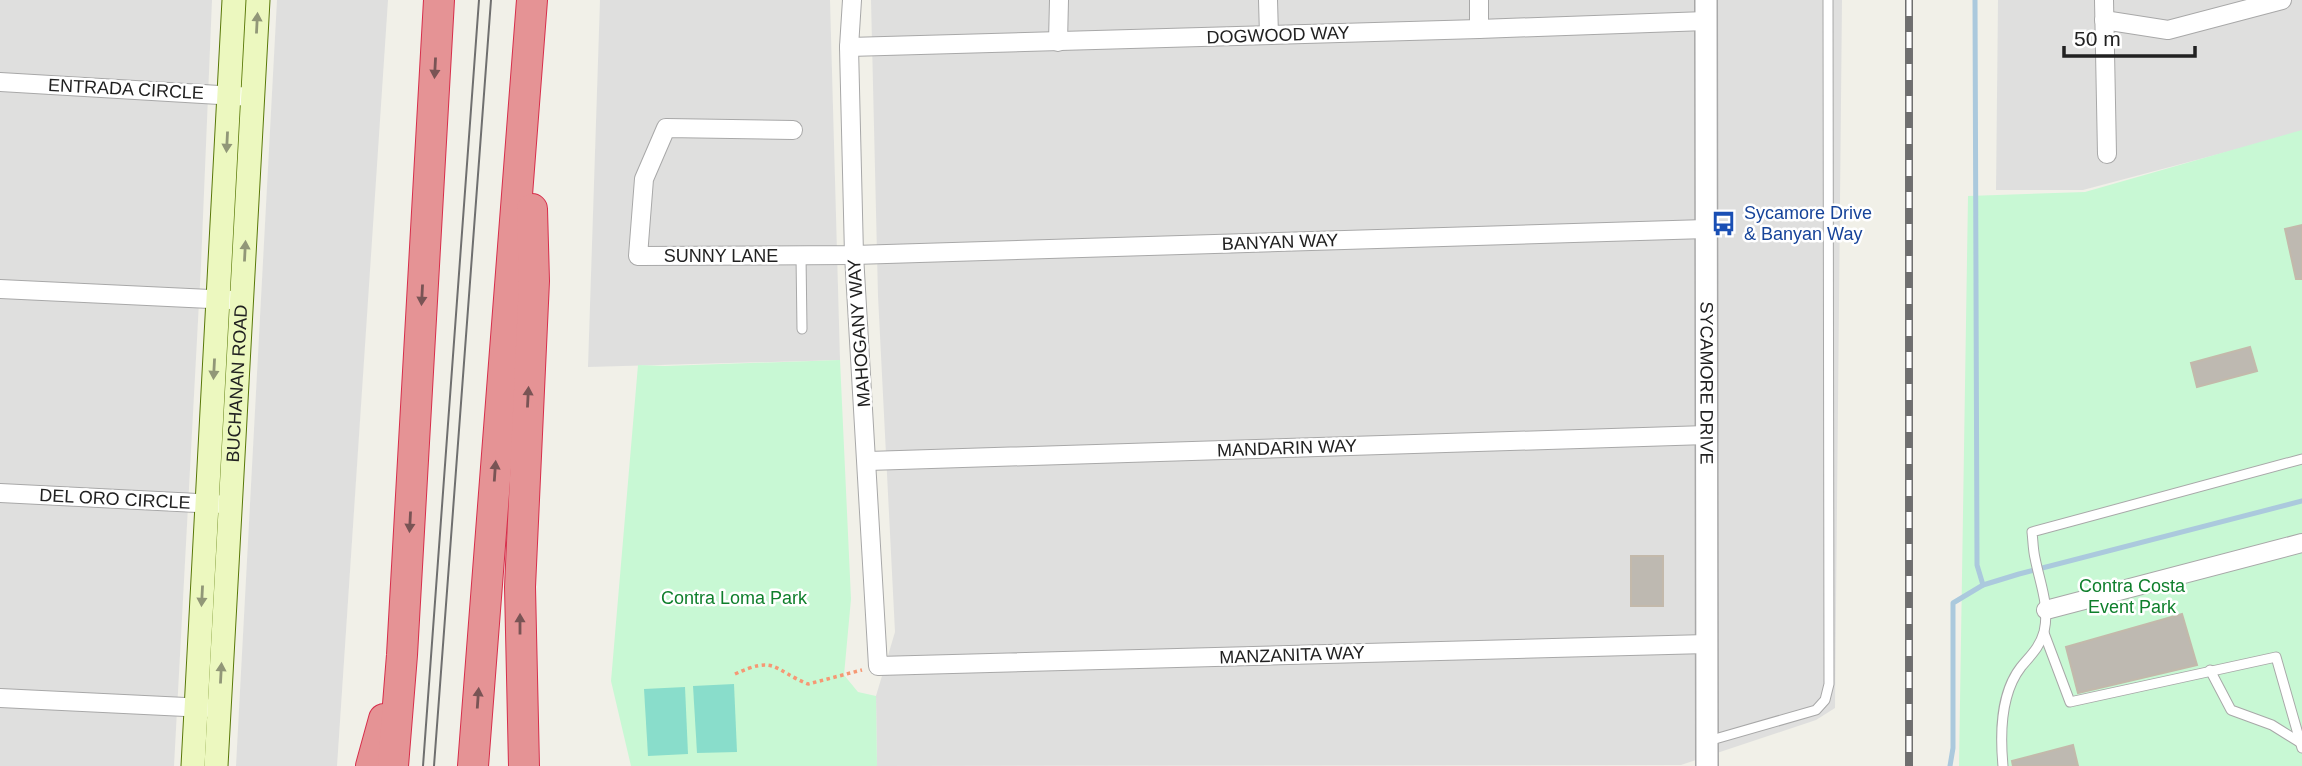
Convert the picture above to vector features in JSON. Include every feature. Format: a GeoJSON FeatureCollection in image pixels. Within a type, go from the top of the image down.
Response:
{"type":"FeatureCollection","features":[{"type":"Feature","properties":{"kind":"highway"},"geometry":{"type":"LineString","coordinates":[[393,766],[402,655],[439,0]]}},
{"type":"Feature","properties":{"kind":"highway"},"geometry":{"type":"LineString","coordinates":[[473,766],[532,0]]}},
{"type":"Feature","properties":{"kind":"highway"},"geometry":{"type":"LineString","coordinates":[[524,766],[520,587],[534,281],[528,37]]}},
{"type":"Feature","properties":{"kind":"highway"},"geometry":{"type":"LineString","coordinates":[[371,766],[402,655]]}},
{"type":"Feature","properties":{"kind":"main road","name":"BUCHANAN ROAD"},"geometry":{"type":"LineString","coordinates":[[216,766],[208,708],[219,504],[218,300],[234,0]]}},
{"type":"Feature","properties":{"kind":"main road","name":"BUCHANAN ROAD"},"geometry":{"type":"LineString","coordinates":[[219,504],[242,301],[258,0]]}},
{"type":"Feature","properties":{"kind":"main road","name":"BUCHANAN ROAD"},"geometry":{"type":"LineString","coordinates":[[193,766],[208,708]]}},
{"type":"Feature","properties":{"kind":"street","name":"MAHOGANY WAY"},"geometry":{"type":"LineString","coordinates":[[852,0],[849,47],[854,255],[878,666]]}},
{"type":"Feature","properties":{"kind":"street"},"geometry":{"type":"LineString","coordinates":[[1058,42],[1059,0]]}},
{"type":"Feature","properties":{"kind":"street"},"geometry":{"type":"LineString","coordinates":[[1268,0],[1269,35]]}},
{"type":"Feature","properties":{"kind":"street"},"geometry":{"type":"LineString","coordinates":[[1479,0],[1479,30]]}},
{"type":"Feature","properties":{"kind":"street"},"geometry":{"type":"LineString","coordinates":[[2104,0],[2107,154]]}},
{"type":"Feature","properties":{"kind":"street"},"geometry":{"type":"LineString","coordinates":[[2104,20],[2168,30],[2282,0]]}},
{"type":"Feature","properties":{"kind":"street","name":"DOGWOOD WAY"},"geometry":{"type":"LineString","coordinates":[[849,47],[1479,30],[1706,10]]}},
{"type":"Feature","properties":{"kind":"street","name":"SYCAMORE DRIVE"},"geometry":{"type":"LineString","coordinates":[[1706,10],[1707,766]]}},
{"type":"Feature","properties":{"kind":"street","name":"ENTRADA CIRCLE"},"geometry":{"type":"LineString","coordinates":[[0,82],[253,97]]}},
{"type":"Feature","properties":{"kind":"street","name":"SUNNY LANE"},"geometry":{"type":"LineString","coordinates":[[793,130],[666,128],[644,179],[638,256],[854,255]]}},
{"type":"Feature","properties":{"kind":"street","name":"BANYAN WAY"},"geometry":{"type":"LineString","coordinates":[[854,255],[1706,229]]}},
{"type":"Feature","properties":{"kind":"street"},"geometry":{"type":"LineString","coordinates":[[0,289],[242,301]]}},
{"type":"Feature","properties":{"kind":"street","name":"MANDARIN WAY"},"geometry":{"type":"LineString","coordinates":[[868,461],[1706,435]]}},
{"type":"Feature","properties":{"kind":"street","name":"DEL ORO CIRCLE"},"geometry":{"type":"LineString","coordinates":[[0,493],[219,504]]}},
{"type":"Feature","properties":{"kind":"street"},"geometry":{"type":"LineString","coordinates":[[2045,602],[2302,543]]}},
{"type":"Feature","properties":{"kind":"street","name":"MANZANITA WAY"},"geometry":{"type":"LineString","coordinates":[[878,666],[1707,644]]}},
{"type":"Feature","properties":{"kind":"street"},"geometry":{"type":"LineString","coordinates":[[0,698],[208,708]]}},
{"type":"Feature","properties":{"kind":"lane"},"geometry":{"type":"LineString","coordinates":[[1707,741],[1816,710],[1825,700],[1829,684],[1828,0]]}},
{"type":"Feature","properties":{"kind":"lane"},"geometry":{"type":"LineString","coordinates":[[801,256],[802,329]]}},
{"type":"Feature","properties":{"kind":"lane"},"geometry":{"type":"LineString","coordinates":[[2301,746],[2276,657],[2070,702],[2044,633],[2045,602],[2032,531],[2302,458]]}},
{"type":"Feature","properties":{"kind":"lane"},"geometry":{"type":"LineString","coordinates":[[2003,766],[2002,741],[2007,695],[2020,668],[2034,654],[2044,633]]}},
{"type":"Feature","properties":{"kind":"lane"},"geometry":{"type":"LineString","coordinates":[[2210,670],[2231,710],[2272,725],[2301,746]]}},
{"type":"Feature","properties":{"kind":"path"},"geometry":{"type":"LineString","coordinates":[[735,674],[768,664],[808,684],[878,666]]}},
{"type":"Feature","properties":{"kind":"shaded area"},"geometry":{"type":"Polygon","coordinates":[[[0,0],[212,0],[201,265],[174,766],[0,766],[0,0]]]}},
{"type":"Feature","properties":{"kind":"shaded area"},"geometry":{"type":"Polygon","coordinates":[[[277,0],[388,0],[337,766],[236,766],[277,0]]]}},
{"type":"Feature","properties":{"kind":"shaded area"},"geometry":{"type":"Polygon","coordinates":[[[600,0],[830,0],[840,360],[588,367],[600,0]]]}},
{"type":"Feature","properties":{"kind":"shaded area"},"geometry":{"type":"Polygon","coordinates":[[[871,0],[1842,0],[1835,708],[1816,720],[1681,765],[877,766],[876,696],[895,632],[878,296],[871,0]]]}},
{"type":"Feature","properties":{"kind":"shaded area"},"geometry":{"type":"Polygon","coordinates":[[[1998,0],[2302,0],[2302,132],[2083,190],[1996,190],[1998,0]]]}},
{"type":"Feature","properties":{"kind":"shaded area"},"geometry":{"type":"Polygon","coordinates":[[[734,684],[737,752],[697,753],[693,686],[734,684]]]}},
{"type":"Feature","properties":{"kind":"shaded area"},"geometry":{"type":"Polygon","coordinates":[[[685,687],[688,754],[648,756],[644,689],[685,687]]]}},
{"type":"Feature","properties":{"kind":"green space","name":"Contra Costa Event Park"},"geometry":{"type":"Polygon","coordinates":[[[2302,130],[2302,766],[1959,766],[1968,196],[2085,192],[2302,130]]]}},
{"type":"Feature","properties":{"kind":"green space","name":"Contra Loma Park"},"geometry":{"type":"Polygon","coordinates":[[[840,360],[851,599],[844,675],[858,692],[876,696],[877,766],[631,766],[611,681],[638,365],[840,360]]]}},
{"type":"Feature","properties":{"kind":"building"},"geometry":{"type":"Polygon","coordinates":[[[2302,225],[2302,279],[2296,279],[2285,229],[2302,225]]]}},
{"type":"Feature","properties":{"kind":"building"},"geometry":{"type":"Polygon","coordinates":[[[2250,347],[2257,371],[2197,387],[2191,363],[2250,347]]]}},
{"type":"Feature","properties":{"kind":"building"},"geometry":{"type":"Polygon","coordinates":[[[1631,556],[1663,556],[1663,606],[1631,606],[1631,556]]]}},
{"type":"Feature","properties":{"kind":"building"},"geometry":{"type":"Polygon","coordinates":[[[2182,614],[2197,665],[2078,693],[2066,647],[2182,614]]]}},
{"type":"Feature","properties":{"kind":"building"},"geometry":{"type":"Polygon","coordinates":[[[2073,745],[2078,766],[2013,766],[2012,761],[2073,745]]]}},
{"type":"Feature","properties":{"kind":"waterway"},"geometry":{"type":"LineString","coordinates":[[1975,0],[1977,565],[1983,585]]}},
{"type":"Feature","properties":{"kind":"waterway"},"geometry":{"type":"LineString","coordinates":[[1950,766],[1953,748],[1953,603],[1983,585],[2019,574],[2302,501]]}},
{"type":"Feature","properties":{"kind":"tram line"},"geometry":{"type":"LineString","coordinates":[[423,766],[479,0]]}},
{"type":"Feature","properties":{"kind":"tram line"},"geometry":{"type":"LineString","coordinates":[[434,766],[491,0]]}},
{"type":"Feature","properties":{"kind":"railway"},"geometry":{"type":"LineString","coordinates":[[1909,0],[1909,766]]}},
{"type":"Feature","properties":{"kind":"place","name":"Sycamore Drive & Banyan Way"},"geometry":{"type":"Point","coordinates":[1724,223]}}]}
